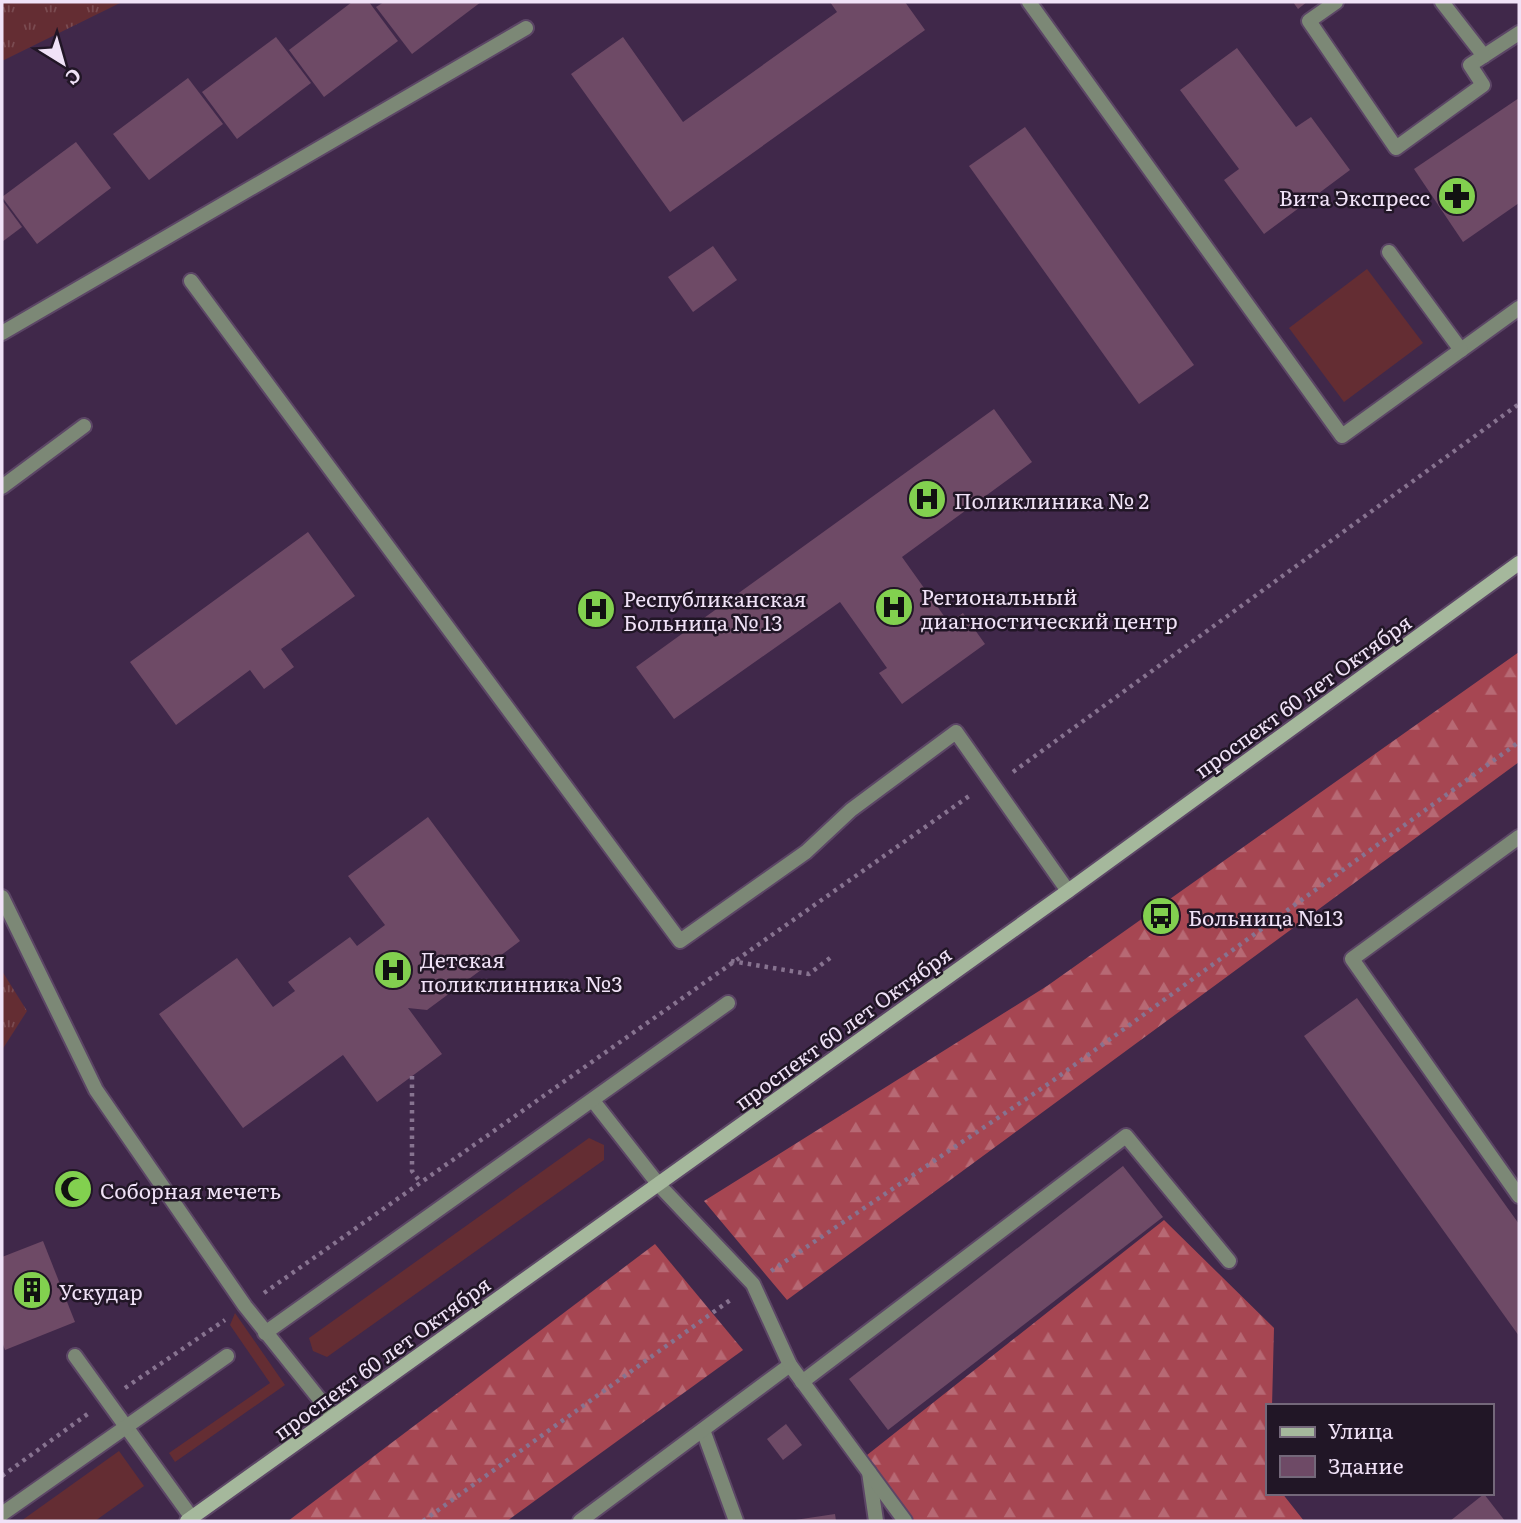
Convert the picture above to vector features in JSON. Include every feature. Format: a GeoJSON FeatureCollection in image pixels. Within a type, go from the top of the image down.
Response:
{"type":"FeatureCollection","features":[{"type":"Feature","properties":{"kind":"main road","name":"проспект 60 лет Октября"},"geometry":{"type":"LineString","coordinates":[[189,1520],[1069,891],[1519,563]]}},
{"type":"Feature","properties":{"kind":"street"},"geometry":{"type":"LineString","coordinates":[[1029,2],[1342,436],[1519,308]]}},
{"type":"Feature","properties":{"kind":"street"},"geometry":{"type":"LineString","coordinates":[[1336,2],[1309,21],[1396,148],[1483,85],[1470,65],[1519,33]]}},
{"type":"Feature","properties":{"kind":"street"},"geometry":{"type":"LineString","coordinates":[[1442,2],[1484,56]]}},
{"type":"Feature","properties":{"kind":"street"},"geometry":{"type":"LineString","coordinates":[[2,332],[526,28]]}},
{"type":"Feature","properties":{"kind":"street"},"geometry":{"type":"LineString","coordinates":[[1389,252],[1461,350]]}},
{"type":"Feature","properties":{"kind":"street"},"geometry":{"type":"LineString","coordinates":[[191,281],[680,941],[806,852],[851,810],[956,732],[1069,891]]}},
{"type":"Feature","properties":{"kind":"street"},"geometry":{"type":"LineString","coordinates":[[2,487],[84,426]]}},
{"type":"Feature","properties":{"kind":"street"},"geometry":{"type":"LineString","coordinates":[[1519,837],[1352,959],[1519,1196]]}},
{"type":"Feature","properties":{"kind":"street"},"geometry":{"type":"LineString","coordinates":[[2,897],[96,1090],[245,1306],[333,1416]]}},
{"type":"Feature","properties":{"kind":"street"},"geometry":{"type":"LineString","coordinates":[[265,1333],[729,1003]]}},
{"type":"Feature","properties":{"kind":"street"},"geometry":{"type":"LineString","coordinates":[[594,1101],[659,1185],[753,1284],[790,1365],[905,1521]]}},
{"type":"Feature","properties":{"kind":"street"},"geometry":{"type":"LineString","coordinates":[[802,1382],[1126,1136],[1229,1261]]}},
{"type":"Feature","properties":{"kind":"street"},"geometry":{"type":"LineString","coordinates":[[75,1356],[128,1426],[189,1520]]}},
{"type":"Feature","properties":{"kind":"street"},"geometry":{"type":"LineString","coordinates":[[2,1514],[228,1356]]}},
{"type":"Feature","properties":{"kind":"street"},"geometry":{"type":"LineString","coordinates":[[580,1521],[790,1365]]}},
{"type":"Feature","properties":{"kind":"street"},"geometry":{"type":"LineString","coordinates":[[703,1430],[736,1521]]}},
{"type":"Feature","properties":{"kind":"street"},"geometry":{"type":"LineString","coordinates":[[869,1472],[876,1521]]}},
{"type":"Feature","properties":{"kind":"path"},"geometry":{"type":"LineString","coordinates":[[2,1476],[421,1184],[730,961],[966,796],[994,786],[1519,404]]}},
{"type":"Feature","properties":{"kind":"path"},"geometry":{"type":"LineString","coordinates":[[423,1521],[753,1284],[1063,1074],[1519,742]]}},
{"type":"Feature","properties":{"kind":"path"},"geometry":{"type":"LineString","coordinates":[[730,961],[809,974],[834,956]]}},
{"type":"Feature","properties":{"kind":"path"},"geometry":{"type":"LineString","coordinates":[[412,1076],[412,1171],[421,1184]]}},
{"type":"Feature","properties":{"kind":"green space"},"geometry":{"type":"Polygon","coordinates":[[[2,2],[122,2],[2,61],[2,2]]]}},
{"type":"Feature","properties":{"kind":"green space"},"geometry":{"type":"Polygon","coordinates":[[[1367,269],[1423,343],[1344,402],[1289,328],[1367,269]]]}},
{"type":"Feature","properties":{"kind":"green space"},"geometry":{"type":"Polygon","coordinates":[[[1519,652],[1519,762],[787,1300],[704,1201],[1047,986],[1519,652]]]}},
{"type":"Feature","properties":{"kind":"green space"},"geometry":{"type":"Polygon","coordinates":[[[2,971],[27,1011],[2,1050],[2,971]]]}},
{"type":"Feature","properties":{"kind":"green space"},"geometry":{"type":"Polygon","coordinates":[[[589,1138],[604,1145],[604,1160],[327,1357],[313,1351],[309,1338],[589,1138]]]}},
{"type":"Feature","properties":{"kind":"green space"},"geometry":{"type":"Polygon","coordinates":[[[1164,1220],[1274,1328],[1272,1404],[1266,1404],[1266,1495],[1284,1495],[1304,1521],[909,1521],[862,1459],[1164,1220]]]}},
{"type":"Feature","properties":{"kind":"green space"},"geometry":{"type":"Polygon","coordinates":[[[655,1244],[743,1350],[507,1521],[288,1521],[655,1244]]]}},
{"type":"Feature","properties":{"kind":"green space"},"geometry":{"type":"Polygon","coordinates":[[[235,1313],[285,1385],[175,1462],[169,1453],[270,1383],[230,1325],[235,1313]]]}},
{"type":"Feature","properties":{"kind":"green space"},"geometry":{"type":"Polygon","coordinates":[[[119,1451],[144,1486],[95,1521],[21,1521],[119,1451]]]}},
{"type":"Feature","properties":{"kind":"building"},"geometry":{"type":"Polygon","coordinates":[[[352,2],[369,2],[398,41],[324,97],[289,50],[352,2]]]}},
{"type":"Feature","properties":{"kind":"building"},"geometry":{"type":"Polygon","coordinates":[[[384,2],[481,2],[412,54],[376,7],[384,2]]]}},
{"type":"Feature","properties":{"kind":"building"},"geometry":{"type":"Polygon","coordinates":[[[830,2],[905,2],[925,30],[670,212],[571,74],[623,37],[683,122],[837,12],[830,2]]]}},
{"type":"Feature","properties":{"kind":"building"},"geometry":{"type":"Polygon","coordinates":[[[1293,2],[1307,2],[1298,9],[1293,2]]]}},
{"type":"Feature","properties":{"kind":"building"},"geometry":{"type":"Polygon","coordinates":[[[276,37],[311,83],[237,139],[202,92],[276,37]]]}},
{"type":"Feature","properties":{"kind":"building"},"geometry":{"type":"Polygon","coordinates":[[[1237,48],[1296,127],[1311,117],[1350,170],[1264,234],[1224,180],[1239,169],[1180,90],[1237,48]]]}},
{"type":"Feature","properties":{"kind":"building"},"geometry":{"type":"Polygon","coordinates":[[[188,78],[223,124],[149,180],[113,134],[188,78]]]}},
{"type":"Feature","properties":{"kind":"building"},"geometry":{"type":"Polygon","coordinates":[[[1519,98],[1519,203],[1463,242],[1414,169],[1519,98]]]}},
{"type":"Feature","properties":{"kind":"building"},"geometry":{"type":"Polygon","coordinates":[[[1025,127],[1194,365],[1139,404],[969,166],[1025,127]]]}},
{"type":"Feature","properties":{"kind":"building"},"geometry":{"type":"Polygon","coordinates":[[[76,142],[111,188],[37,244],[2,197],[76,142]]]}},
{"type":"Feature","properties":{"kind":"building"},"geometry":{"type":"Polygon","coordinates":[[[2,200],[22,227],[2,242],[2,200]]]}},
{"type":"Feature","properties":{"kind":"building"},"geometry":{"type":"Polygon","coordinates":[[[713,246],[737,280],[693,312],[668,277],[713,246]]]}},
{"type":"Feature","properties":{"kind":"building"},"geometry":{"type":"Polygon","coordinates":[[[994,409],[1032,462],[902,557],[949,623],[963,613],[985,644],[902,704],[879,673],[887,668],[840,602],[674,719],[636,667],[994,409]]]}},
{"type":"Feature","properties":{"kind":"building"},"geometry":{"type":"Polygon","coordinates":[[[308,532],[355,596],[281,649],[294,667],[264,689],[250,670],[176,725],[130,662],[308,532]]]}},
{"type":"Feature","properties":{"kind":"building","name":"Детская поликлинника №3"},"geometry":{"type":"Polygon","coordinates":[[[428,817],[520,941],[427,1010],[408,1008],[442,1054],[377,1102],[343,1055],[243,1128],[159,1014],[237,958],[273,1007],[295,991],[288,982],[350,937],[357,946],[385,925],[348,876],[428,817]]]}},
{"type":"Feature","properties":{"kind":"building"},"geometry":{"type":"Polygon","coordinates":[[[1357,998],[1519,1224],[1519,1336],[1304,1036],[1357,998]]]}},
{"type":"Feature","properties":{"kind":"building"},"geometry":{"type":"Polygon","coordinates":[[[1123,1166],[1163,1217],[888,1430],[849,1379],[1123,1166]]]}},
{"type":"Feature","properties":{"kind":"building","name":"Ускудар"},"geometry":{"type":"Polygon","coordinates":[[[43,1241],[75,1322],[5,1350],[2,1342],[2,1257],[43,1241]]]}},
{"type":"Feature","properties":{"kind":"building"},"geometry":{"type":"Polygon","coordinates":[[[786,1424],[802,1445],[783,1460],[767,1439],[786,1424]]]}},
{"type":"Feature","properties":{"kind":"building"},"geometry":{"type":"Polygon","coordinates":[[[1485,1495],[1505,1521],[1450,1521],[1485,1495]]]}},
{"type":"Feature","properties":{"kind":"building"},"geometry":{"type":"Polygon","coordinates":[[[835,1514],[836,1521],[795,1521],[795,1520],[835,1514]]]}},
{"type":"Feature","properties":{"kind":"place","name":"Вита Экспресс"},"geometry":{"type":"Point","coordinates":[1457,196]}},
{"type":"Feature","properties":{"kind":"place","name":"Поликлиника № 2"},"geometry":{"type":"Point","coordinates":[927,499]}},
{"type":"Feature","properties":{"kind":"place","name":"Региональный диагностический центр"},"geometry":{"type":"Point","coordinates":[894,607]}},
{"type":"Feature","properties":{"kind":"place","name":"Республиканская Больница № 13"},"geometry":{"type":"Point","coordinates":[596,609]}},
{"type":"Feature","properties":{"kind":"place","name":"Больница №13"},"geometry":{"type":"Point","coordinates":[1161,916]}},
{"type":"Feature","properties":{"kind":"place","name":"Детская поликлинника №3"},"geometry":{"type":"Point","coordinates":[393,970]}},
{"type":"Feature","properties":{"kind":"place","name":"Соборная мечеть"},"geometry":{"type":"Point","coordinates":[73,1189]}},
{"type":"Feature","properties":{"kind":"place","name":"Ускудар"},"geometry":{"type":"Point","coordinates":[32,1290]}}]}
